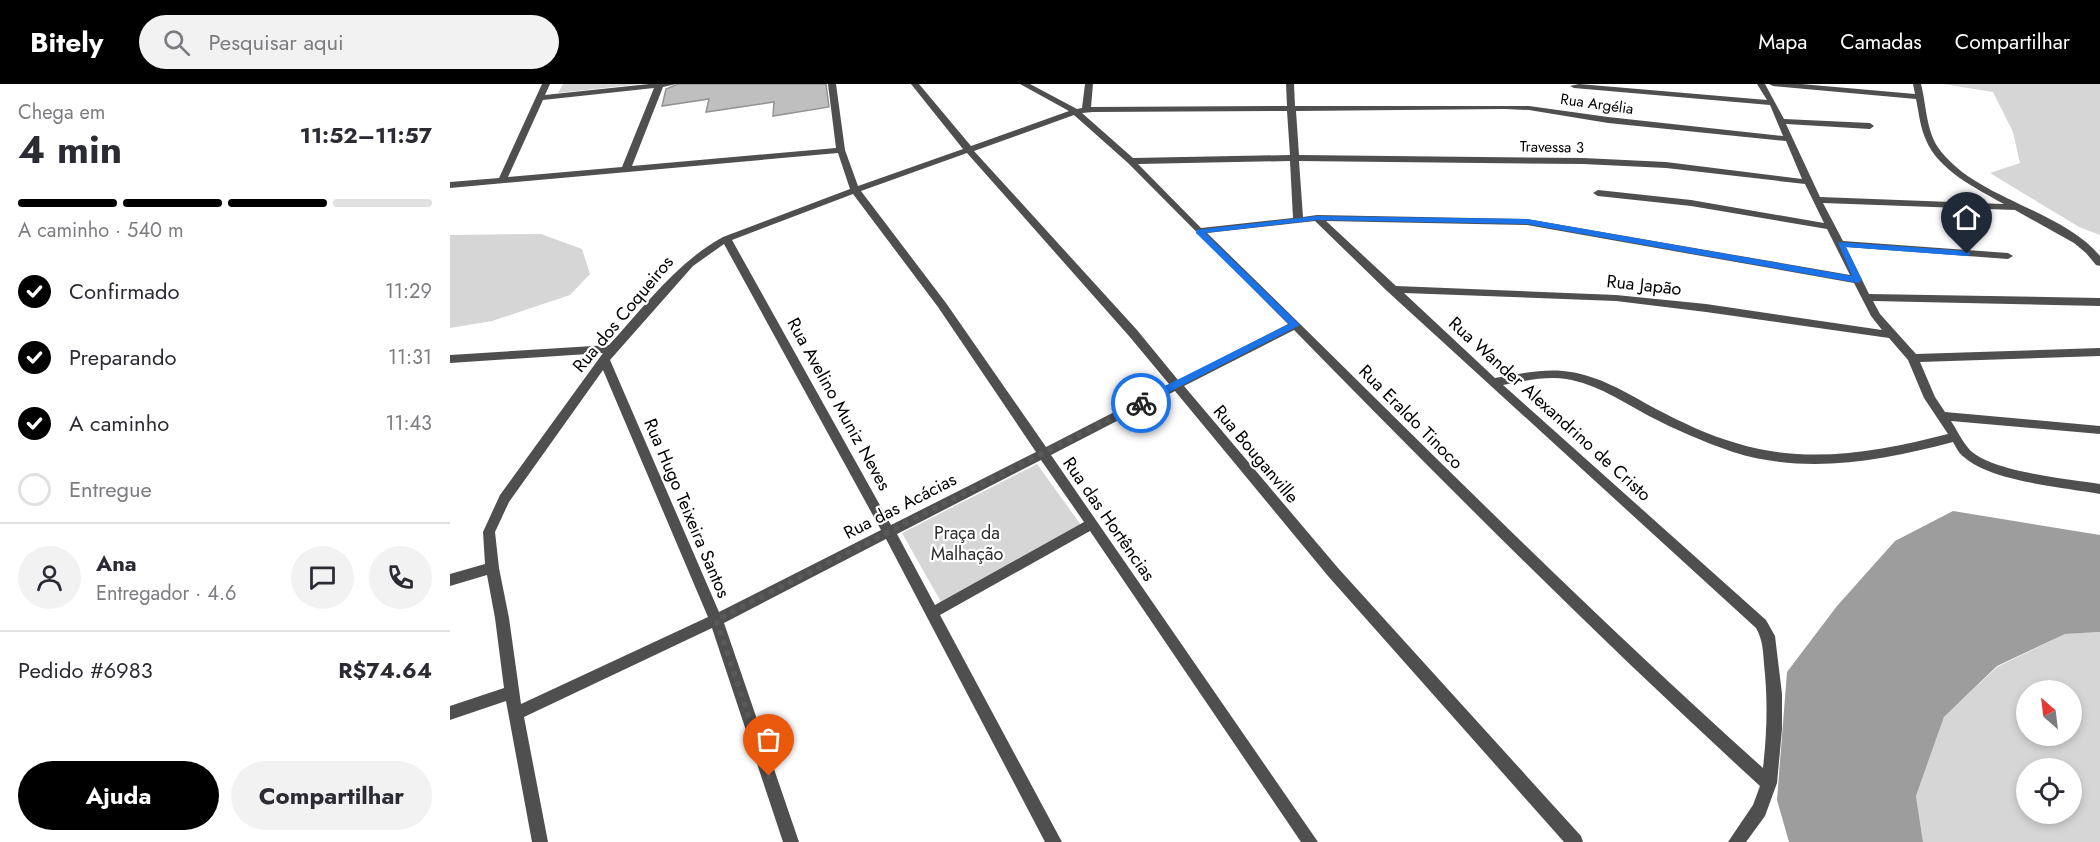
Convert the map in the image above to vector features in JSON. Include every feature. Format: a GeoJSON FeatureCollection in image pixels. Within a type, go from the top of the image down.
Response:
{"type":"FeatureCollection","features":[{"type":"Feature","properties":{"kind":"street"},"geometry":{"type":"LineString","coordinates":[[502,181],[546,84]]}},
{"type":"Feature","properties":{"kind":"street"},"geometry":{"type":"LineString","coordinates":[[540,98],[672,84]]}},
{"type":"Feature","properties":{"kind":"street","name":"Rua das Hortências"},"geometry":{"type":"LineString","coordinates":[[832,84],[842,150],[855,189],[942,305],[1041,453],[1310,842]]}},
{"type":"Feature","properties":{"kind":"street","name":"Rua Bouganville"},"geometry":{"type":"LineString","coordinates":[[915,84],[969,150],[1085,278],[1384,630],[1575,842]]}},
{"type":"Feature","properties":{"kind":"street","name":"Rua Eraldo Tinoco"},"geometry":{"type":"LineString","coordinates":[[1024,84],[1081,111],[1198,231],[1493,524],[1668,692],[1769,783]]}},
{"type":"Feature","properties":{"kind":"street"},"geometry":{"type":"LineString","coordinates":[[1081,111],[1089,84]]}},
{"type":"Feature","properties":{"kind":"street"},"geometry":{"type":"LineString","coordinates":[[1290,84],[1298,219]]}},
{"type":"Feature","properties":{"kind":"street"},"geometry":{"type":"LineString","coordinates":[[1761,84],[1773,103],[1808,182],[1876,316],[1913,358],[1925,389],[1966,453],[1992,468],[2009,473],[2100,489]]}},
{"type":"Feature","properties":{"kind":"street"},"geometry":{"type":"LineString","coordinates":[[1773,84],[1921,97]]}},
{"type":"Feature","properties":{"kind":"street"},"geometry":{"type":"LineString","coordinates":[[1917,84],[1931,144],[1939,154],[1957,171],[2085,245],[2100,263]]}},
{"type":"Feature","properties":{"kind":"street"},"geometry":{"type":"LineString","coordinates":[[627,169],[660,85]]}},
{"type":"Feature","properties":{"kind":"street"},"geometry":{"type":"LineString","coordinates":[[1574,87],[1773,103]]}},
{"type":"Feature","properties":{"kind":"street","name":"Rua Argélia"},"geometry":{"type":"LineString","coordinates":[[1081,111],[1117,107],[1529,108],[1608,120],[1790,139]]}},
{"type":"Feature","properties":{"kind":"street","name":"Rua dos Coqueiros"},"geometry":{"type":"LineString","coordinates":[[540,842],[512,692],[502,618],[492,568],[489,532],[504,499],[608,354],[689,264],[726,239],[855,189],[1081,111]]}},
{"type":"Feature","properties":{"kind":"street"},"geometry":{"type":"LineString","coordinates":[[1781,121],[1870,126]]}},
{"type":"Feature","properties":{"kind":"street"},"geometry":{"type":"LineString","coordinates":[[450,185],[842,150]]}},
{"type":"Feature","properties":{"kind":"street","name":"Travessa 3"},"geometry":{"type":"LineString","coordinates":[[1131,161],[1295,158],[1631,163],[1808,182]]}},
{"type":"Feature","properties":{"kind":"street"},"geometry":{"type":"LineString","coordinates":[[1598,193],[1691,203],[1832,227]]}},
{"type":"Feature","properties":{"kind":"street"},"geometry":{"type":"LineString","coordinates":[[1818,200],[2017,207]]}},
{"type":"Feature","properties":{"kind":"street"},"geometry":{"type":"LineString","coordinates":[[1198,231],[1317,218],[1538,223],[1858,280]]}},
{"type":"Feature","properties":{"kind":"street","name":"Rua Wander Alexandrino de Cristo"},"geometry":{"type":"LineString","coordinates":[[1317,218],[1391,289],[1761,624],[1768,636],[1775,694],[1775,729],[1769,783]]}},
{"type":"Feature","properties":{"kind":"street","name":"Rua Avelino Muniz Neves"},"geometry":{"type":"LineString","coordinates":[[726,239],[889,532],[1054,842]]}},
{"type":"Feature","properties":{"kind":"street"},"geometry":{"type":"LineString","coordinates":[[1841,244],[2008,256]]}},
{"type":"Feature","properties":{"kind":"street","name":"Rua Japão"},"geometry":{"type":"LineString","coordinates":[[1391,289],[1616,298],[1706,308],[1893,335]]}},
{"type":"Feature","properties":{"kind":"street"},"geometry":{"type":"LineString","coordinates":[[1866,297],[2100,302]]}},
{"type":"Feature","properties":{"kind":"street","name":"Rua das Acácias"},"geometry":{"type":"LineString","coordinates":[[517,713],[716,620],[1295,325]]}},
{"type":"Feature","properties":{"kind":"street"},"geometry":{"type":"LineString","coordinates":[[1913,358],[2100,352]]}},
{"type":"Feature","properties":{"kind":"street"},"geometry":{"type":"LineString","coordinates":[[450,359],[608,354]]}},
{"type":"Feature","properties":{"kind":"street","name":"Rua Hugo Teixeira Santos"},"geometry":{"type":"LineString","coordinates":[[608,354],[716,620],[791,842]]}},
{"type":"Feature","properties":{"kind":"street"},"geometry":{"type":"LineString","coordinates":[[1493,382],[1547,375],[1585,379],[1624,395],[1663,418],[1736,448],[1788,458],[1818,460],[1866,457],[1955,437]]}},
{"type":"Feature","properties":{"kind":"street"},"geometry":{"type":"LineString","coordinates":[[1943,416],[2100,430]]}},
{"type":"Feature","properties":{"kind":"street"},"geometry":{"type":"LineString","coordinates":[[932,613],[1092,524]]}},
{"type":"Feature","properties":{"kind":"street"},"geometry":{"type":"LineString","coordinates":[[450,580],[492,568]]}},
{"type":"Feature","properties":{"kind":"street"},"geometry":{"type":"LineString","coordinates":[[450,713],[512,692]]}},
{"type":"Feature","properties":{"kind":"street"},"geometry":{"type":"LineString","coordinates":[[1736,842],[1759,810],[1769,783]]}},
{"type":"Feature","properties":{"kind":"green space"},"geometry":{"type":"Polygon","coordinates":[[[563,84],[641,84],[558,93],[563,84]]]}},
{"type":"Feature","properties":{"kind":"green space"},"geometry":{"type":"Polygon","coordinates":[[[1943,84],[2100,84],[2100,235],[2079,227],[1990,173],[2020,163],[2013,132],[1993,92],[1943,84]]]}},
{"type":"Feature","properties":{"kind":"green space"},"geometry":{"type":"Polygon","coordinates":[[[541,234],[582,249],[590,274],[570,295],[492,321],[450,328],[450,235],[541,234]]]}},
{"type":"Feature","properties":{"kind":"green space","name":"Praça da Malhação"},"geometry":{"type":"Polygon","coordinates":[[[1037,464],[1081,525],[941,602],[902,533],[1037,464]]]}},
{"type":"Feature","properties":{"kind":"green space"},"geometry":{"type":"Polygon","coordinates":[[[2100,632],[2100,842],[1923,842],[1916,796],[1944,717],[1997,667],[2065,634],[2100,632]]]}},
{"type":"Feature","properties":{"kind":"shaded area"},"geometry":{"type":"Polygon","coordinates":[[[1953,511],[2100,535],[2100,632],[2065,634],[1997,666],[1944,717],[1916,796],[1923,842],[1789,842],[1777,800],[1787,672],[1837,606],[1895,541],[1953,511]]]}},
{"type":"Feature","properties":{"kind":"building"},"geometry":{"type":"Polygon","coordinates":[[[678,84],[826,84],[829,107],[773,116],[774,102],[706,112],[709,99],[662,106],[666,89],[678,84]]]}},
{"type":"Feature","properties":{"kind":"way so far"},"geometry":{"type":"LineString","coordinates":[[769,776],[716,620],[1141,403]]}},
{"type":"Feature","properties":{"kind":"route"},"geometry":{"type":"LineString","coordinates":[[1141,403],[1295,325],[1198,231],[1317,218],[1527,222],[1858,280],[1841,244],[1967,254]]}}]}
